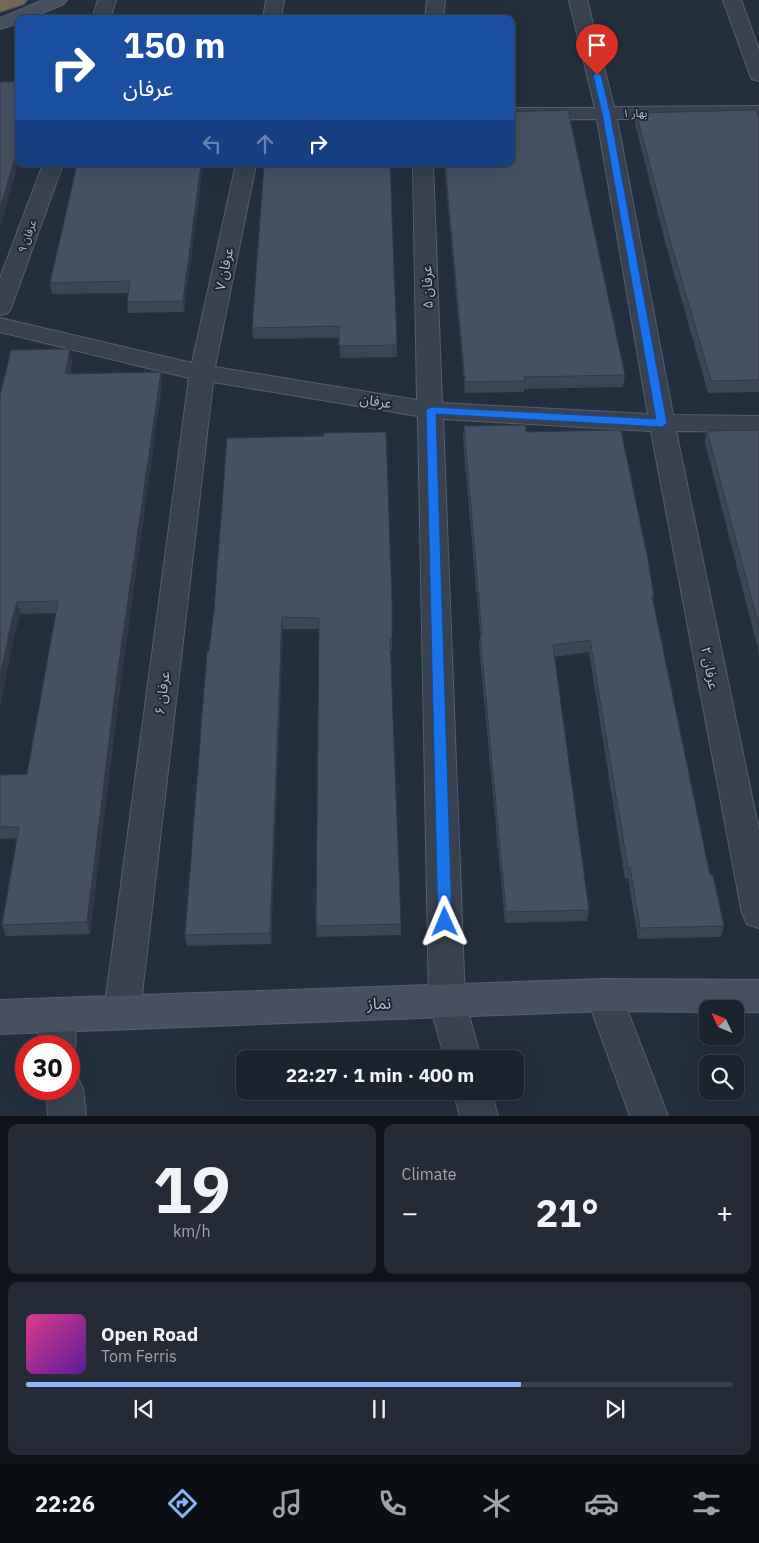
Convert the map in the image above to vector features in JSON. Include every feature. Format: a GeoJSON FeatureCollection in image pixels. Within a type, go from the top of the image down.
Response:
{"type":"FeatureCollection","features":[{"type":"Feature","properties":{"kind":"highway"},"geometry":{"type":"LineString","coordinates":[[0,7],[18,0]]}},
{"type":"Feature","properties":{"kind":"street"},"geometry":{"type":"LineString","coordinates":[[22,15],[58,0]]}},
{"type":"Feature","properties":{"kind":"street"},"geometry":{"type":"LineString","coordinates":[[103,15],[108,0]]}},
{"type":"Feature","properties":{"kind":"street"},"geometry":{"type":"LineString","coordinates":[[273,15],[275,0]]}},
{"type":"Feature","properties":{"kind":"street"},"geometry":{"type":"LineString","coordinates":[[434,15],[436,0]]}},
{"type":"Feature","properties":{"kind":"street","name":"عرفان ۲"},"geometry":{"type":"LineString","coordinates":[[578,0],[606,113],[662,423],[759,913]]}},
{"type":"Feature","properties":{"kind":"street"},"geometry":{"type":"LineString","coordinates":[[732,0],[759,75]]}},
{"type":"Feature","properties":{"kind":"street"},"geometry":{"type":"LineString","coordinates":[[0,24],[15,18]]}},
{"type":"Feature","properties":{"kind":"street","name":"بهار ۱"},"geometry":{"type":"LineString","coordinates":[[515,114],[759,112]]}},
{"type":"Feature","properties":{"kind":"street","name":"عرفان ۹"},"geometry":{"type":"LineString","coordinates":[[0,308],[52,167]]}},
{"type":"Feature","properties":{"kind":"street","name":"عرفان ۷"},"geometry":{"type":"LineString","coordinates":[[202,373],[245,167]]}},
{"type":"Feature","properties":{"kind":"street","name":"عرفان ۵"},"geometry":{"type":"LineString","coordinates":[[423,167],[447,1001],[461,1050]]}},
{"type":"Feature","properties":{"kind":"street","name":"عرفان"},"geometry":{"type":"LineString","coordinates":[[0,325],[202,373],[431,410],[662,423],[759,424]]}},
{"type":"Feature","properties":{"kind":"street","name":"عرفان ۶"},"geometry":{"type":"LineString","coordinates":[[122,1012],[202,373]]}},
{"type":"Feature","properties":{"kind":"street"},"geometry":{"type":"LineString","coordinates":[[604,995],[649,1116]]}},
{"type":"Feature","properties":{"kind":"street","name":"نماز"},"geometry":{"type":"LineString","coordinates":[[0,1016],[56,1031],[122,1012],[604,995],[759,996]]}},
{"type":"Feature","properties":{"kind":"street"},"geometry":{"type":"LineString","coordinates":[[65,1100],[67,1116]]}},
{"type":"Feature","properties":{"kind":"street"},"geometry":{"type":"LineString","coordinates":[[475,1100],[479,1116]]}},
{"type":"Feature","properties":{"kind":"building"},"geometry":{"type":"Polygon","coordinates":[[[0,82],[15,82],[15,158],[0,209],[0,82]]]}},
{"type":"Feature","properties":{"kind":"building"},"geometry":{"type":"Polygon","coordinates":[[[568,110],[625,375],[524,377],[525,381],[465,382],[445,167],[515,167],[515,112],[568,110]]]}},
{"type":"Feature","properties":{"kind":"building"},"geometry":{"type":"Polygon","coordinates":[[[756,110],[759,118],[759,380],[711,381],[668,233],[636,113],[756,110]]]}},
{"type":"Feature","properties":{"kind":"building"},"geometry":{"type":"Polygon","coordinates":[[[76,167],[201,167],[183,301],[127,302],[130,281],[50,283],[76,167]]]}},
{"type":"Feature","properties":{"kind":"building"},"geometry":{"type":"Polygon","coordinates":[[[264,167],[390,167],[397,345],[339,346],[339,326],[252,328],[264,167]]]}},
{"type":"Feature","properties":{"kind":"building"},"geometry":{"type":"Polygon","coordinates":[[[70,349],[65,374],[161,372],[117,676],[87,922],[2,925],[19,827],[0,827],[0,775],[27,774],[58,601],[17,602],[0,677],[0,395],[11,350],[70,349]]]}},
{"type":"Feature","properties":{"kind":"building"},"geometry":{"type":"Polygon","coordinates":[[[525,425],[526,432],[621,430],[648,560],[654,596],[652,596],[710,875],[713,875],[724,926],[640,928],[630,867],[628,868],[590,640],[553,645],[589,910],[506,912],[480,635],[482,635],[464,426],[525,425]]]}},
{"type":"Feature","properties":{"kind":"building"},"geometry":{"type":"Polygon","coordinates":[[[759,430],[759,627],[707,431],[759,430]]]}},
{"type":"Feature","properties":{"kind":"building"},"geometry":{"type":"Polygon","coordinates":[[[386,432],[392,601],[392,639],[390,639],[401,924],[316,926],[319,618],[282,617],[270,933],[185,935],[207,651],[209,651],[214,609],[227,438],[324,436],[324,433],[386,432]]]}},
{"type":"Feature","properties":{"kind":"route"},"geometry":{"type":"LineString","coordinates":[[445,922],[431,410],[662,423],[606,113],[597,75]]}}]}
